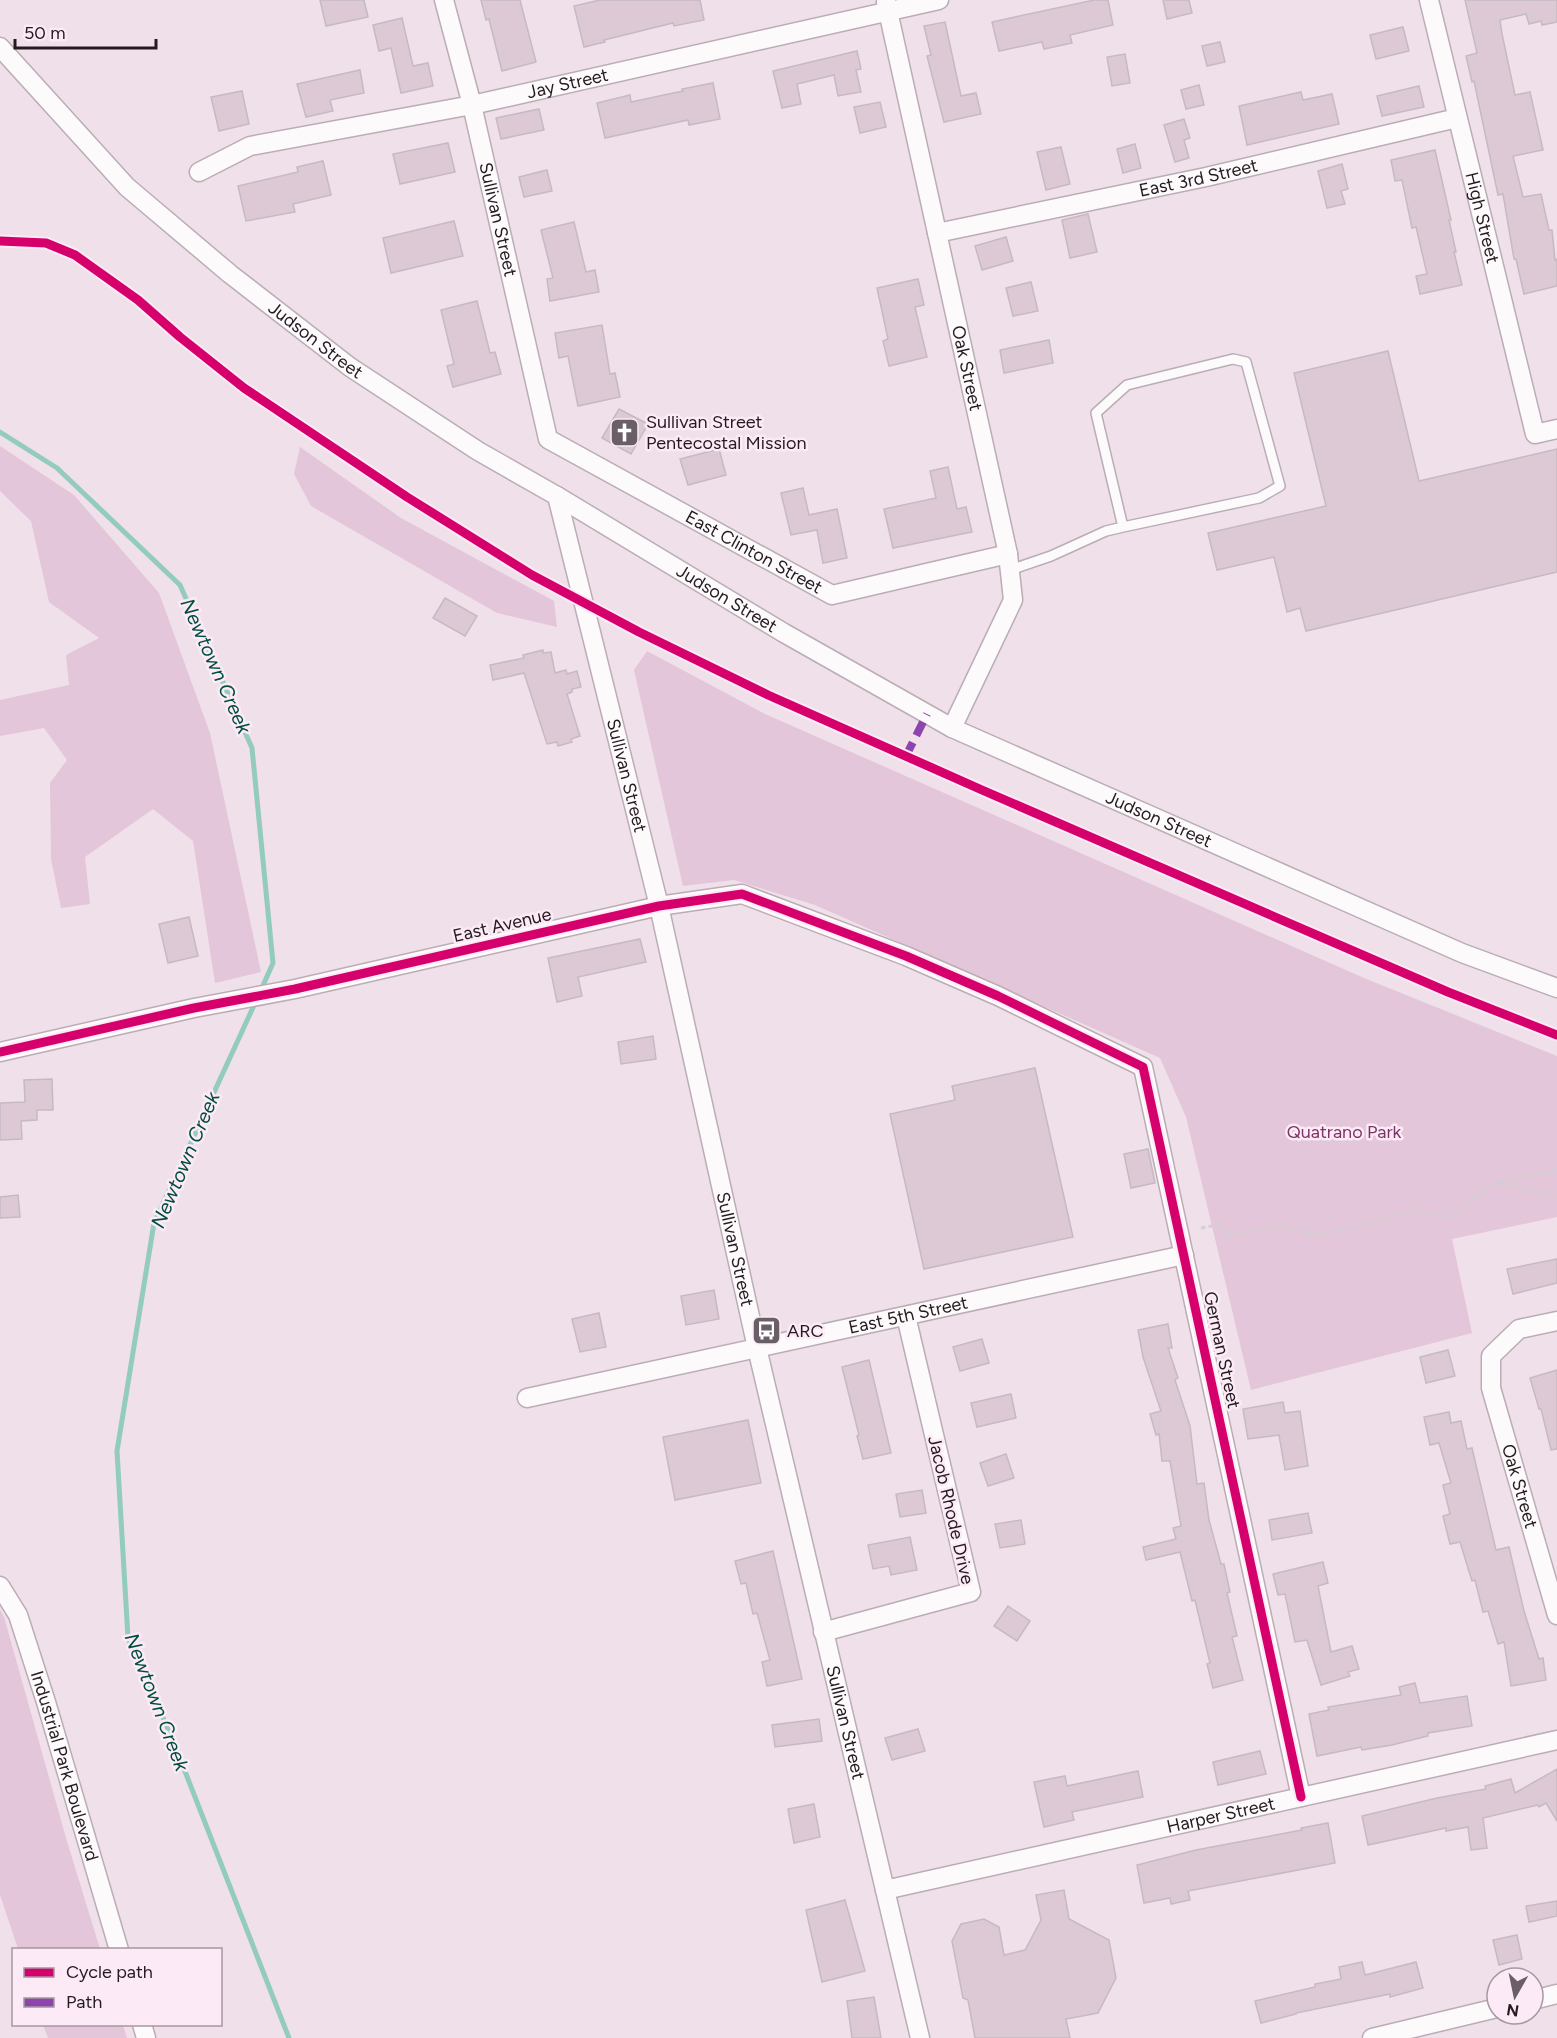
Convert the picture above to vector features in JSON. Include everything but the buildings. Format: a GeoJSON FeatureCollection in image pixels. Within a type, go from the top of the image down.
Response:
{"type":"FeatureCollection","features":[{"type":"Feature","properties":{"kind":"street","name":"Sullivan Street"},"geometry":{"type":"LineString","coordinates":[[444,0],[472,105],[548,439]]}},
{"type":"Feature","properties":{"kind":"street","name":"Jay Street"},"geometry":{"type":"LineString","coordinates":[[200,172],[250,146],[472,105],[887,6],[939,0]]}},
{"type":"Feature","properties":{"kind":"street","name":"High Street"},"geometry":{"type":"LineString","coordinates":[[1428,0],[1535,434],[1557,429]]}},
{"type":"Feature","properties":{"kind":"street","name":"Oak Street"},"geometry":{"type":"LineString","coordinates":[[887,6],[1009,562],[1012,600],[952,728]]}},
{"type":"Feature","properties":{"kind":"street","name":"Judson Street"},"geometry":{"type":"LineString","coordinates":[[0,47],[127,187],[230,274],[350,367],[478,451],[784,633],[952,728],[1461,953],[1557,988]]}},
{"type":"Feature","properties":{"kind":"street","name":"East 3rd Street"},"geometry":{"type":"LineString","coordinates":[[937,233],[1206,177],[1457,118]]}},
{"type":"Feature","properties":{"kind":"street","name":"East Clinton Street"},"geometry":{"type":"LineString","coordinates":[[548,439],[832,595],[1009,562]]}},
{"type":"Feature","properties":{"kind":"street","name":"Sullivan Street"},"geometry":{"type":"LineString","coordinates":[[557,496],[659,906],[757,1348],[920,2038]]}},
{"type":"Feature","properties":{"kind":"street","name":"East Avenue"},"geometry":{"type":"LineString","coordinates":[[0,1052],[194,1008],[295,989],[659,906],[742,894],[906,956],[998,996]]}},
{"type":"Feature","properties":{"kind":"street","name":"German Street"},"geometry":{"type":"LineString","coordinates":[[998,996],[1143,1067],[1301,1797]]}},
{"type":"Feature","properties":{"kind":"street","name":"East 5th Street"},"geometry":{"type":"LineString","coordinates":[[527,1398],[1184,1255]]}},
{"type":"Feature","properties":{"kind":"street","name":"Jacob Rhode Drive"},"geometry":{"type":"LineString","coordinates":[[823,1632],[971,1592],[906,1316]]}},
{"type":"Feature","properties":{"kind":"street","name":"Oak Street"},"geometry":{"type":"LineString","coordinates":[[1557,1321],[1518,1329],[1491,1356],[1491,1388],[1557,1615]]}},
{"type":"Feature","properties":{"kind":"street","name":"Industrial Park Boulevard"},"geometry":{"type":"LineString","coordinates":[[0,1586],[18,1615],[118,1948]]}},
{"type":"Feature","properties":{"kind":"street","name":"Harper Street"},"geometry":{"type":"LineString","coordinates":[[885,1890],[1557,1740]]}},
{"type":"Feature","properties":{"kind":"street"},"geometry":{"type":"LineString","coordinates":[[1372,2038],[1485,2011]]}},
{"type":"Feature","properties":{"kind":"lane"},"geometry":{"type":"LineString","coordinates":[[1009,562],[1051,556],[1106,531],[1259,498],[1280,486],[1246,362],[1233,359],[1127,385],[1096,413],[1123,527]]}},
{"type":"Feature","properties":{"kind":"path"},"geometry":{"type":"LineString","coordinates":[[1201,1228],[1217,1225],[1231,1235],[1282,1226],[1308,1233],[1330,1233],[1416,1210],[1447,1217],[1497,1184],[1557,1169]]}},
{"type":"Feature","properties":{"kind":"path"},"geometry":{"type":"LineString","coordinates":[[1497,1184],[1557,1196]]}},
{"type":"Feature","properties":{"kind":"green space"},"geometry":{"type":"Polygon","coordinates":[[[0,446],[74,495],[159,593],[210,733],[261,972],[215,983],[193,841],[153,809],[85,857],[90,904],[61,908],[51,859],[50,783],[67,760],[44,728],[0,736],[0,700],[69,685],[66,655],[99,638],[49,602],[31,521],[0,491],[0,446]]]}},
{"type":"Feature","properties":{"kind":"green space"},"geometry":{"type":"Polygon","coordinates":[[[300,447],[401,518],[554,601],[557,627],[497,613],[311,506],[294,474],[300,447]]]}},
{"type":"Feature","properties":{"kind":"green space","name":"Quatrano Park"},"geometry":{"type":"Polygon","coordinates":[[[647,651],[765,714],[1364,978],[1557,1056],[1557,1217],[1452,1239],[1472,1333],[1251,1390],[1186,1117],[1160,1058],[815,905],[734,880],[683,886],[634,670],[647,651]]]}},
{"type":"Feature","properties":{"kind":"green space"},"geometry":{"type":"Polygon","coordinates":[[[0,1610],[4,1617],[66,1838],[100,1948],[18,1948],[0,1895],[0,1610]]]}},
{"type":"Feature","properties":{"kind":"green space"},"geometry":{"type":"Polygon","coordinates":[[[43,2026],[123,2026],[127,2038],[48,2038],[43,2026]]]}},
{"type":"Feature","properties":{"kind":"waterway","name":"Newtown Creek"},"geometry":{"type":"LineString","coordinates":[[0,432],[57,468],[180,585],[252,748],[273,963],[261,990]]}},
{"type":"Feature","properties":{"kind":"waterway","name":"Newtown Creek"},"geometry":{"type":"LineString","coordinates":[[256,1001],[154,1223],[117,1451],[128,1638],[172,1738],[289,2038]]}},
{"type":"Feature","properties":{"kind":"marked path"},"geometry":{"type":"LineString","coordinates":[[906,756],[927,714]]}},
{"type":"Feature","properties":{"kind":"cycle path"},"geometry":{"type":"LineString","coordinates":[[0,241],[46,243],[75,255],[138,300],[244,388],[407,497],[532,575],[639,632],[768,695],[982,790],[1448,992],[1557,1035]]}},
{"type":"Feature","properties":{"kind":"cycle path"},"geometry":{"type":"LineString","coordinates":[[0,1052],[194,1008],[295,989],[659,906],[742,894],[906,956],[998,996],[1143,1067],[1301,1797]]}},
{"type":"Feature","properties":{"kind":"place","name":"Sullivan Street Pentecostal Mission"},"geometry":{"type":"Point","coordinates":[625,432]}},
{"type":"Feature","properties":{"kind":"place","name":"ARC"},"geometry":{"type":"Point","coordinates":[766,1331]}}]}
